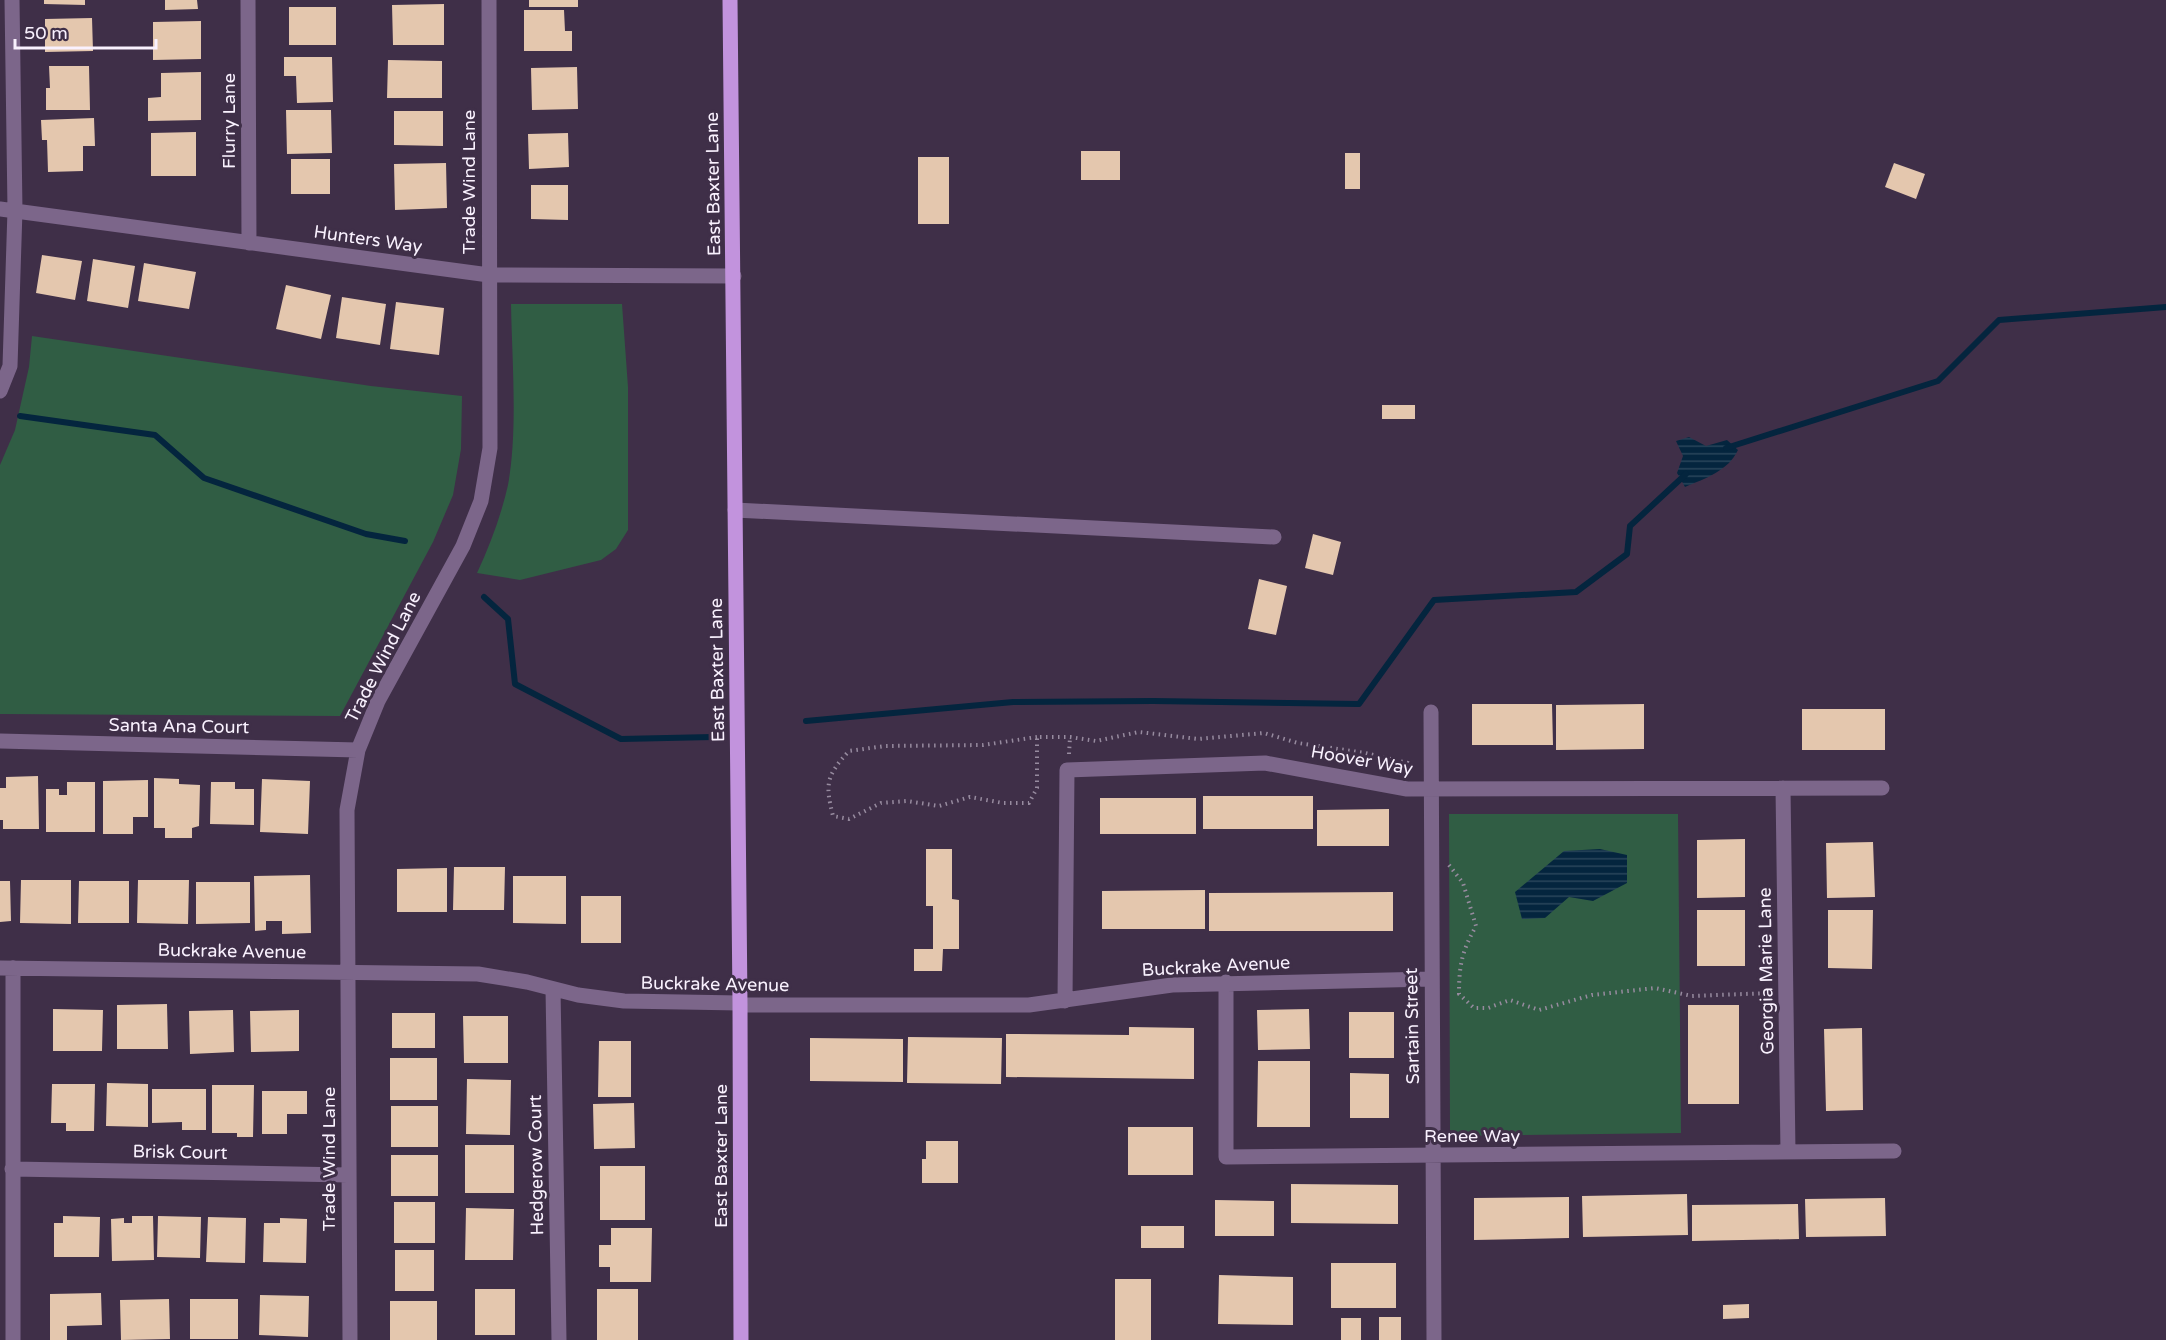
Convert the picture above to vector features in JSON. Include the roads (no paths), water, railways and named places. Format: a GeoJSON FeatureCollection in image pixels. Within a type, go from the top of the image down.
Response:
{"type":"FeatureCollection","features":[{"type":"Feature","properties":{"kind":"main road","name":"East Baxter Lane"},"geometry":{"type":"LineString","coordinates":[[730,0],[741,1340]]}},
{"type":"Feature","properties":{"kind":"street"},"geometry":{"type":"LineString","coordinates":[[0,391],[10,366],[7,210],[12,0]]}},
{"type":"Feature","properties":{"kind":"street","name":"Flurry Lane"},"geometry":{"type":"LineString","coordinates":[[248,0],[249,243]]}},
{"type":"Feature","properties":{"kind":"street","name":"Trade Wind Lane"},"geometry":{"type":"LineString","coordinates":[[350,1340],[347,810],[358,750],[378,701],[463,546],[481,501],[490,448],[489,0]]}},
{"type":"Feature","properties":{"kind":"street","name":"Hunters Way"},"geometry":{"type":"LineString","coordinates":[[7,210],[489,275],[734,276]]}},
{"type":"Feature","properties":{"kind":"street"},"geometry":{"type":"LineString","coordinates":[[735,510],[1274,537]]}},
{"type":"Feature","properties":{"kind":"street","name":"Sartain Street"},"geometry":{"type":"LineString","coordinates":[[1431,712],[1434,1340]]}},
{"type":"Feature","properties":{"kind":"street","name":"Santa Ana Court"},"geometry":{"type":"LineString","coordinates":[[0,741],[358,750]]}},
{"type":"Feature","properties":{"kind":"street","name":"Hoover Way"},"geometry":{"type":"LineString","coordinates":[[1065,1001],[1067,770],[1265,763],[1407,789],[1882,788]]}},
{"type":"Feature","properties":{"kind":"street","name":"Georgia Marie Lane"},"geometry":{"type":"LineString","coordinates":[[1783,788],[1788,1152]]}},
{"type":"Feature","properties":{"kind":"street"},"geometry":{"type":"LineString","coordinates":[[6,968],[12,1169],[6,1239],[13,1340]]}},
{"type":"Feature","properties":{"kind":"street","name":"Buckrake Avenue"},"geometry":{"type":"LineString","coordinates":[[6,968],[478,974],[527,982],[578,995],[624,1001],[740,1003],[746,1005],[1029,1005],[1172,985],[1431,979]]}},
{"type":"Feature","properties":{"kind":"street","name":"Renee Way"},"geometry":{"type":"LineString","coordinates":[[1226,982],[1226,1157],[1894,1152]]}},
{"type":"Feature","properties":{"kind":"street","name":"Hedgerow Court"},"geometry":{"type":"LineString","coordinates":[[553,989],[559,1340]]}},
{"type":"Feature","properties":{"kind":"street","name":"Brisk Court"},"geometry":{"type":"LineString","coordinates":[[12,1169],[348,1175]]}},
{"type":"Feature","properties":{"kind":"water"},"geometry":{"type":"Polygon","coordinates":[[[1689,437],[1706,446],[1727,440],[1738,450],[1722,469],[1685,487],[1677,473],[1683,456],[1676,441],[1689,437]]]}},
{"type":"Feature","properties":{"kind":"water"},"geometry":{"type":"Polygon","coordinates":[[[1600,849],[1627,855],[1627,883],[1593,901],[1569,897],[1545,918],[1522,919],[1515,892],[1564,851],[1600,849]]]}},
{"type":"Feature","properties":{"kind":"waterway"},"geometry":{"type":"LineString","coordinates":[[1726,448],[1938,381],[1999,320],[2166,307]]}},
{"type":"Feature","properties":{"kind":"waterway"},"geometry":{"type":"LineString","coordinates":[[20,416],[155,435],[204,478],[366,534],[405,541]]}},
{"type":"Feature","properties":{"kind":"waterway"},"geometry":{"type":"LineString","coordinates":[[806,721],[1013,702],[1153,701],[1359,704],[1434,600],[1576,592],[1627,554],[1630,526],[1686,474]]}},
{"type":"Feature","properties":{"kind":"waterway"},"geometry":{"type":"LineString","coordinates":[[484,597],[508,619],[515,684],[621,739],[713,737]]}}]}
